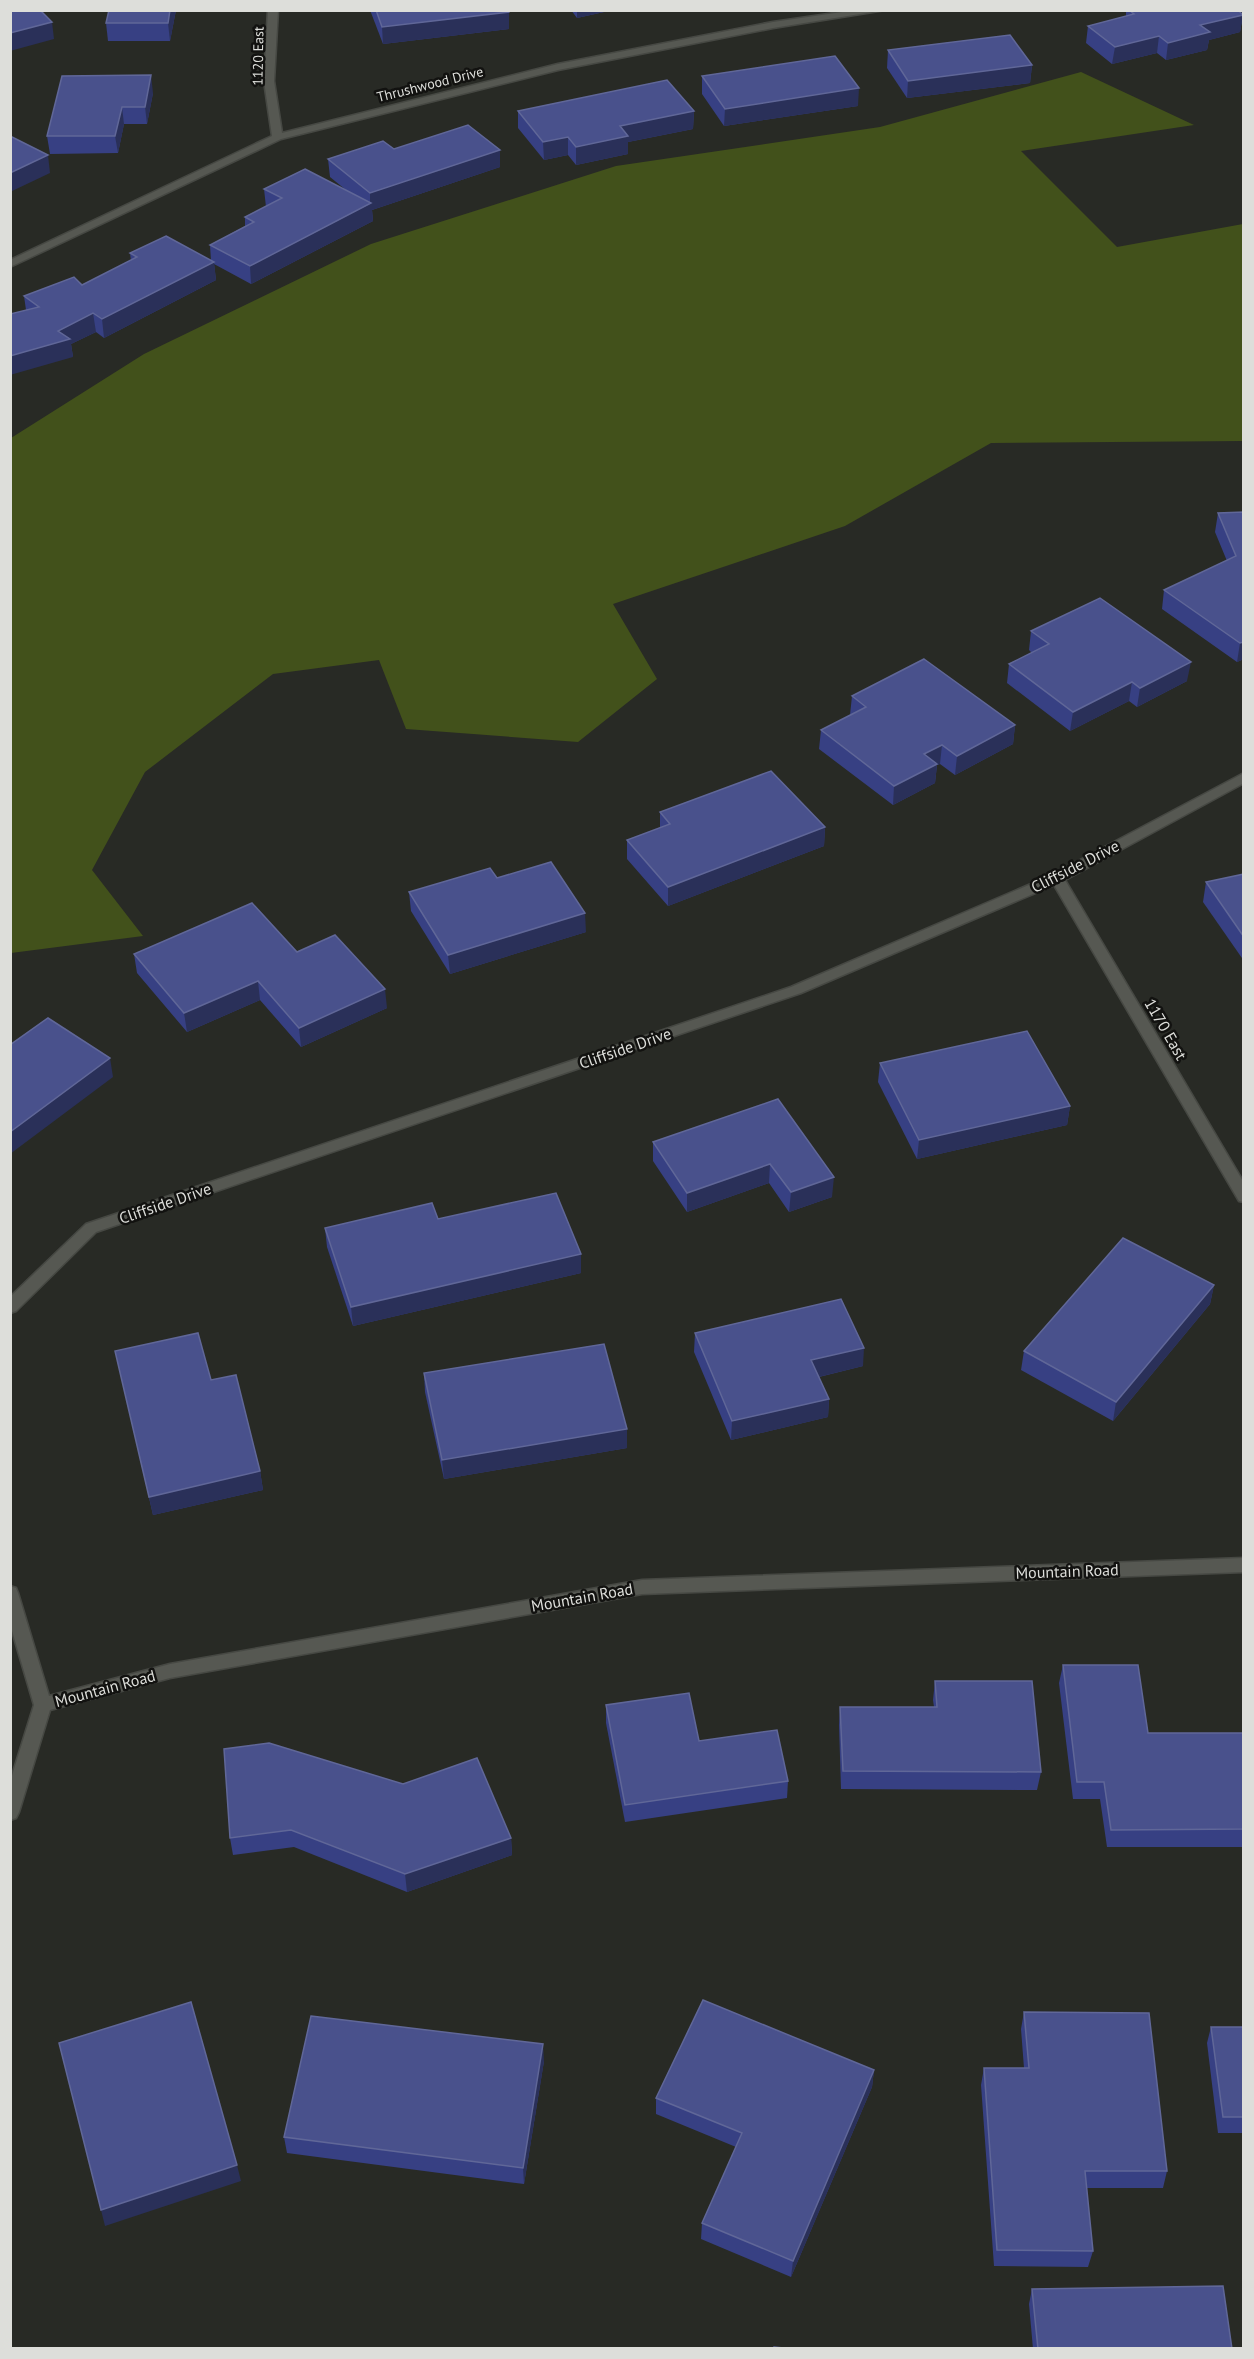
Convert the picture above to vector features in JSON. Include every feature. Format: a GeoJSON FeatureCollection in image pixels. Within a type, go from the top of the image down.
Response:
{"type":"FeatureCollection","features":[{"type":"Feature","properties":{"kind":"street","name":"1120 East"},"geometry":{"type":"LineString","coordinates":[[273,10],[269,81],[277,137]]}},
{"type":"Feature","properties":{"kind":"street"},"geometry":{"type":"LineString","coordinates":[[773,10],[773,25]]}},
{"type":"Feature","properties":{"kind":"street","name":"Thrushwood Drive"},"geometry":{"type":"LineString","coordinates":[[10,264],[277,137],[558,67],[773,25],[881,10]]}},
{"type":"Feature","properties":{"kind":"street","name":"Cliffside Drive"},"geometry":{"type":"LineString","coordinates":[[10,1307],[91,1228],[796,990],[1057,878],[1244,777]]}},
{"type":"Feature","properties":{"kind":"street","name":"1170 East"},"geometry":{"type":"LineString","coordinates":[[1057,878],[1244,1197]]}},
{"type":"Feature","properties":{"kind":"street","name":"Mountain Road"},"geometry":{"type":"LineString","coordinates":[[10,1812],[43,1705],[171,1671],[642,1587],[1244,1565]]}},
{"type":"Feature","properties":{"kind":"street"},"geometry":{"type":"LineString","coordinates":[[10,1593],[43,1705]]}},
{"type":"Feature","properties":{"kind":"green space"},"geometry":{"type":"Polygon","coordinates":[[[1081,72],[1194,125],[1021,151],[1117,247],[1243,224],[1243,441],[991,443],[845,526],[613,604],[657,679],[578,742],[406,729],[379,660],[273,674],[145,772],[92,870],[143,936],[11,953],[11,438],[144,354],[371,244],[616,166],[880,127],[1081,72]]]}},
{"type":"Feature","properties":{"kind":"building"},"geometry":{"type":"Polygon","coordinates":[[[10,10],[40,10],[52,22],[10,33],[10,10]]]}},
{"type":"Feature","properties":{"kind":"building"},"geometry":{"type":"Polygon","coordinates":[[[109,10],[170,10],[168,23],[106,23],[109,10]]]}},
{"type":"Feature","properties":{"kind":"building"},"geometry":{"type":"Polygon","coordinates":[[[376,10],[508,10],[509,12],[382,27],[376,10]]]}},
{"type":"Feature","properties":{"kind":"building"},"geometry":{"type":"Polygon","coordinates":[[[1129,10],[1238,10],[1243,15],[1200,25],[1210,32],[1168,43],[1159,36],[1115,47],[1088,26],[1134,14],[1129,10]]]}},
{"type":"Feature","properties":{"kind":"building"},"geometry":{"type":"Polygon","coordinates":[[[1010,35],[1032,65],[908,81],[888,50],[1010,35]]]}},
{"type":"Feature","properties":{"kind":"building"},"geometry":{"type":"Polygon","coordinates":[[[835,56],[859,88],[725,109],[702,76],[835,56]]]}},
{"type":"Feature","properties":{"kind":"building"},"geometry":{"type":"Polygon","coordinates":[[[151,75],[145,107],[122,107],[115,136],[47,136],[62,76],[151,75]]]}},
{"type":"Feature","properties":{"kind":"building"},"geometry":{"type":"Polygon","coordinates":[[[667,80],[694,111],[620,126],[628,136],[576,147],[568,137],[543,142],[518,111],[667,80]]]}},
{"type":"Feature","properties":{"kind":"building"},"geometry":{"type":"Polygon","coordinates":[[[468,125],[500,150],[370,193],[328,159],[383,141],[394,149],[468,125]]]}},
{"type":"Feature","properties":{"kind":"building"},"geometry":{"type":"Polygon","coordinates":[[[10,136],[48,155],[10,173],[10,136]]]}},
{"type":"Feature","properties":{"kind":"building"},"geometry":{"type":"Polygon","coordinates":[[[305,169],[371,203],[250,266],[210,245],[254,222],[245,217],[282,198],[264,189],[305,169]]]}},
{"type":"Feature","properties":{"kind":"building"},"geometry":{"type":"Polygon","coordinates":[[[166,236],[214,262],[102,319],[93,313],[58,331],[70,339],[10,356],[10,314],[39,307],[24,296],[74,277],[82,285],[137,257],[130,253],[166,236]]]}},
{"type":"Feature","properties":{"kind":"building"},"geometry":{"type":"Polygon","coordinates":[[[1244,512],[1244,642],[1240,643],[1164,590],[1236,556],[1218,513],[1244,512]]]}},
{"type":"Feature","properties":{"kind":"building"},"geometry":{"type":"Polygon","coordinates":[[[1100,598],[1191,662],[1140,688],[1132,682],[1073,712],[1009,664],[1049,644],[1031,631],[1100,598]]]}},
{"type":"Feature","properties":{"kind":"building"},"geometry":{"type":"Polygon","coordinates":[[[924,659],[1015,725],[957,756],[942,745],[924,754],[937,764],[894,786],[821,730],[866,707],[852,696],[924,659]]]}},
{"type":"Feature","properties":{"kind":"building"},"geometry":{"type":"Polygon","coordinates":[[[771,771],[825,827],[668,887],[627,840],[670,824],[660,812],[771,771]]]}},
{"type":"Feature","properties":{"kind":"building"},"geometry":{"type":"Polygon","coordinates":[[[551,862],[585,913],[448,955],[409,892],[490,868],[497,878],[551,862]]]}},
{"type":"Feature","properties":{"kind":"building"},"geometry":{"type":"Polygon","coordinates":[[[1244,874],[1244,937],[1206,882],[1244,874]]]}},
{"type":"Feature","properties":{"kind":"building"},"geometry":{"type":"Polygon","coordinates":[[[252,903],[297,952],[335,935],[385,989],[299,1028],[258,981],[184,1013],[134,954],[252,903]]]}},
{"type":"Feature","properties":{"kind":"building"},"geometry":{"type":"Polygon","coordinates":[[[48,1018],[110,1058],[10,1132],[10,1045],[48,1018]]]}},
{"type":"Feature","properties":{"kind":"building"},"geometry":{"type":"Polygon","coordinates":[[[1027,1031],[1070,1106],[919,1140],[880,1063],[1027,1031]]]}},
{"type":"Feature","properties":{"kind":"building"},"geometry":{"type":"Polygon","coordinates":[[[778,1099],[834,1177],[791,1192],[770,1164],[687,1193],[653,1142],[778,1099]]]}},
{"type":"Feature","properties":{"kind":"building"},"geometry":{"type":"Polygon","coordinates":[[[556,1193],[581,1254],[351,1307],[325,1228],[432,1203],[438,1219],[556,1193]]]}},
{"type":"Feature","properties":{"kind":"building"},"geometry":{"type":"Polygon","coordinates":[[[1123,1238],[1214,1285],[1116,1402],[1024,1351],[1123,1238]]]}},
{"type":"Feature","properties":{"kind":"building"},"geometry":{"type":"Polygon","coordinates":[[[841,1299],[864,1348],[811,1360],[829,1399],[732,1421],[695,1333],[841,1299]]]}},
{"type":"Feature","properties":{"kind":"building"},"geometry":{"type":"Polygon","coordinates":[[[198,1333],[211,1380],[236,1375],[260,1471],[149,1497],[115,1351],[198,1333]]]}},
{"type":"Feature","properties":{"kind":"building"},"geometry":{"type":"Polygon","coordinates":[[[604,1344],[627,1429],[442,1460],[424,1373],[604,1344]]]}},
{"type":"Feature","properties":{"kind":"building"},"geometry":{"type":"Polygon","coordinates":[[[1063,1665],[1138,1665],[1148,1733],[1244,1733],[1244,1829],[1111,1830],[1104,1782],[1077,1782],[1063,1665]]]}},
{"type":"Feature","properties":{"kind":"building"},"geometry":{"type":"Polygon","coordinates":[[[935,1681],[1032,1681],[1041,1772],[843,1771],[840,1707],[937,1707],[935,1681]]]}},
{"type":"Feature","properties":{"kind":"building"},"geometry":{"type":"Polygon","coordinates":[[[689,1693],[699,1741],[777,1730],[788,1781],[625,1805],[606,1705],[689,1693]]]}},
{"type":"Feature","properties":{"kind":"building"},"geometry":{"type":"Polygon","coordinates":[[[269,1743],[403,1784],[477,1758],[511,1838],[405,1874],[291,1830],[230,1838],[224,1749],[269,1743]]]}},
{"type":"Feature","properties":{"kind":"building"},"geometry":{"type":"Polygon","coordinates":[[[703,2000],[874,2070],[793,2261],[702,2223],[742,2133],[656,2098],[703,2000]]]}},
{"type":"Feature","properties":{"kind":"building"},"geometry":{"type":"Polygon","coordinates":[[[191,2002],[237,2165],[101,2210],[59,2043],[191,2002]]]}},
{"type":"Feature","properties":{"kind":"building"},"geometry":{"type":"Polygon","coordinates":[[[1024,2012],[1149,2013],[1167,2171],[1085,2171],[1093,2251],[997,2250],[984,2068],[1029,2068],[1024,2012]]]}},
{"type":"Feature","properties":{"kind":"building"},"geometry":{"type":"Polygon","coordinates":[[[311,2016],[543,2044],[523,2168],[284,2137],[311,2016]]]}},
{"type":"Feature","properties":{"kind":"building"},"geometry":{"type":"Polygon","coordinates":[[[1211,2027],[1244,2027],[1244,2117],[1223,2117],[1211,2027]]]}},
{"type":"Feature","properties":{"kind":"building"},"geometry":{"type":"Polygon","coordinates":[[[1223,2286],[1232,2349],[1038,2349],[1032,2289],[1223,2286]]]}}]}
